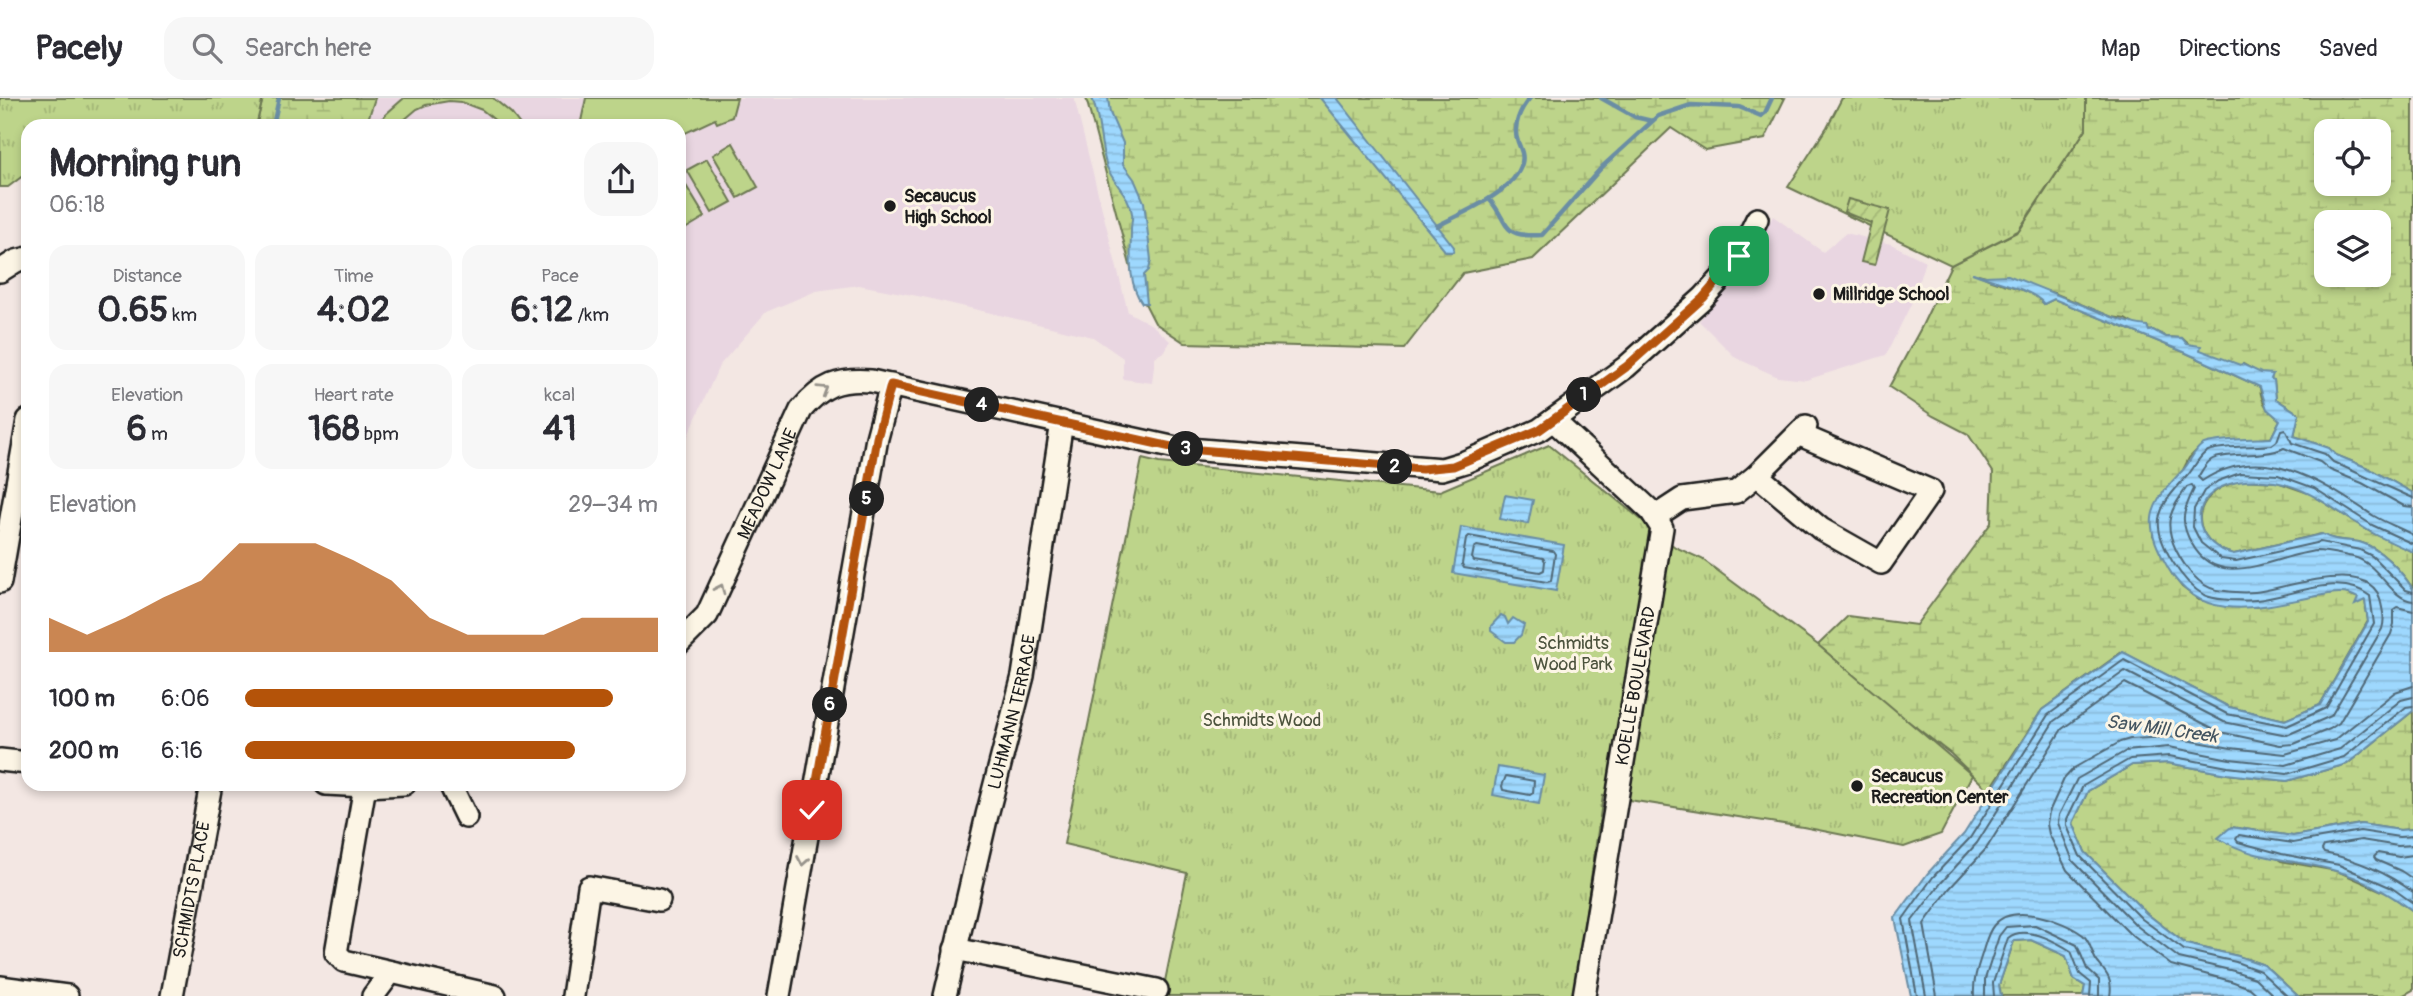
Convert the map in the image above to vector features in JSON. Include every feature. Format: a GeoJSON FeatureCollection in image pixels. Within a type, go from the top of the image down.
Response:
{"type":"FeatureCollection","features":[{"type":"Feature","properties":{"kind":"street","name":"MEADOW LANE"},"geometry":{"type":"LineString","coordinates":[[686,637],[707,615],[801,410],[824,387],[834,383],[859,380],[891,385],[1185,449],[1442,469],[1539,430],[1626,367],[1703,298],[1739,256],[1757,219]]}},
{"type":"Feature","properties":{"kind":"street"},"geometry":{"type":"LineString","coordinates":[[0,271],[21,259]]}},
{"type":"Feature","properties":{"kind":"street"},"geometry":{"type":"LineString","coordinates":[[779,996],[877,438],[891,385]]}},
{"type":"Feature","properties":{"kind":"street"},"geometry":{"type":"LineString","coordinates":[[1553,421],[1656,516],[1682,499],[1736,492],[1802,430],[1931,491],[1881,563],[1821,529],[1757,475]]}},
{"type":"Feature","properties":{"kind":"street","name":"LUHMANN TERRACE"},"geometry":{"type":"LineString","coordinates":[[944,996],[1023,676],[1062,422]]}},
{"type":"Feature","properties":{"kind":"street"},"geometry":{"type":"LineString","coordinates":[[0,582],[21,498]]}},
{"type":"Feature","properties":{"kind":"street","name":"KOELLE BOULEVARD"},"geometry":{"type":"LineString","coordinates":[[1584,996],[1662,533],[1656,516]]}},
{"type":"Feature","properties":{"kind":"street"},"geometry":{"type":"LineString","coordinates":[[0,760],[21,762]]}},
{"type":"Feature","properties":{"kind":"street","name":"SCHMIDTS PLACE"},"geometry":{"type":"LineString","coordinates":[[172,996],[210,791]]}},
{"type":"Feature","properties":{"kind":"street"},"geometry":{"type":"LineString","coordinates":[[364,791],[336,953],[344,961],[495,996]]}},
{"type":"Feature","properties":{"kind":"street"},"geometry":{"type":"LineString","coordinates":[[453,791],[466,817]]}},
{"type":"Feature","properties":{"kind":"street"},"geometry":{"type":"LineString","coordinates":[[573,996],[589,887],[659,900]]}},
{"type":"Feature","properties":{"kind":"street"},"geometry":{"type":"LineString","coordinates":[[956,949],[1157,990]]}},
{"type":"Feature","properties":{"kind":"street"},"geometry":{"type":"LineString","coordinates":[[373,996],[391,972]]}},
{"type":"Feature","properties":{"kind":"street"},"geometry":{"type":"LineString","coordinates":[[0,987],[66,995]]}},
{"type":"Feature","properties":{"kind":"shaded area","name":"Secaucus High School"},"geometry":{"type":"Polygon","coordinates":[[[376,98],[1074,98],[1128,312],[1152,325],[1170,341],[1165,351],[1155,357],[1152,383],[1123,379],[1123,358],[1093,337],[923,297],[859,285],[816,291],[766,312],[719,366],[686,440],[686,119],[369,119],[376,98]]]}},
{"type":"Feature","properties":{"kind":"shaded area","name":"Millridge School"},"geometry":{"type":"Polygon","coordinates":[[[1773,216],[1823,252],[1846,233],[1891,244],[1925,261],[1913,300],[1886,355],[1806,380],[1778,377],[1736,358],[1699,321],[1739,275],[1773,216]]]}},
{"type":"Feature","properties":{"kind":"green space"},"geometry":{"type":"Polygon","coordinates":[[[0,98],[263,98],[258,119],[21,119],[21,177],[8,187],[0,187],[0,98]]]}},
{"type":"Feature","properties":{"kind":"green space"},"geometry":{"type":"Polygon","coordinates":[[[263,98],[375,98],[368,119],[258,119],[263,98]]]}},
{"type":"Feature","properties":{"kind":"green space"},"geometry":{"type":"Polygon","coordinates":[[[404,98],[493,98],[516,119],[493,119],[482,110],[461,102],[449,101],[426,105],[405,119],[382,119],[404,98]]]}},
{"type":"Feature","properties":{"kind":"green space"},"geometry":{"type":"Polygon","coordinates":[[[586,98],[737,98],[732,117],[717,123],[715,119],[686,133],[686,119],[582,119],[586,98]]]}},
{"type":"Feature","properties":{"kind":"green space"},"geometry":{"type":"Polygon","coordinates":[[[1086,98],[1785,98],[1765,139],[1705,150],[1671,128],[1533,259],[1463,273],[1404,349],[1185,343],[1155,323],[1135,284],[1086,98]]]}},
{"type":"Feature","properties":{"kind":"green space"},"geometry":{"type":"Polygon","coordinates":[[[1842,98],[2086,98],[2086,129],[2018,231],[1951,265],[1788,187],[1827,127],[1842,98]]]}},
{"type":"Feature","properties":{"kind":"green space"},"geometry":{"type":"Polygon","coordinates":[[[2086,98],[2413,98],[2413,493],[2368,468],[2336,455],[2329,448],[2294,436],[2299,414],[2276,399],[2272,374],[2261,374],[2243,364],[2240,366],[2201,351],[2182,338],[2166,337],[2153,330],[2149,331],[2147,326],[2137,326],[2054,293],[1978,274],[2030,293],[2044,304],[2054,299],[2184,352],[2260,387],[2266,406],[2280,420],[2271,438],[2202,445],[2189,458],[2153,535],[2172,574],[2182,587],[2199,600],[2256,607],[2331,593],[2346,593],[2365,600],[2368,621],[2320,705],[2285,720],[2229,707],[2122,652],[2042,710],[1989,791],[1951,754],[1888,706],[1818,645],[1848,616],[1916,625],[1991,523],[1993,472],[1968,434],[1933,416],[1889,387],[1951,265],[2019,231],[2086,129],[2086,98]]]}},
{"type":"Feature","properties":{"kind":"green space"},"geometry":{"type":"Polygon","coordinates":[[[733,143],[758,187],[738,198],[713,155],[733,143]]]}},
{"type":"Feature","properties":{"kind":"green space"},"geometry":{"type":"Polygon","coordinates":[[[707,159],[732,202],[712,213],[687,170],[707,159]]]}},
{"type":"Feature","properties":{"kind":"green space"},"geometry":{"type":"Polygon","coordinates":[[[686,186],[705,217],[686,228],[686,186]]]}},
{"type":"Feature","properties":{"kind":"green space"},"geometry":{"type":"Polygon","coordinates":[[[1848,199],[1890,210],[1875,265],[1861,262],[1871,223],[1844,212],[1848,199]]]}},
{"type":"Feature","properties":{"kind":"green space"},"geometry":{"type":"Polygon","coordinates":[[[1549,445],[1675,547],[1702,559],[1818,645],[1972,775],[1941,834],[1904,847],[1803,827],[1603,796],[1574,996],[1162,996],[1187,873],[1064,844],[1142,459],[1159,463],[1440,491],[1549,445]]]}},
{"type":"Feature","properties":{"kind":"green space"},"geometry":{"type":"Polygon","coordinates":[[[2240,480],[2277,482],[2311,494],[2369,531],[2413,552],[2413,589],[2397,568],[2375,549],[2359,542],[2321,534],[2234,554],[2216,546],[2208,540],[2200,523],[2203,505],[2217,490],[2240,480]]]}},
{"type":"Feature","properties":{"kind":"green space"},"geometry":{"type":"Polygon","coordinates":[[[2413,711],[2413,829],[2400,830],[2360,824],[2293,836],[2231,827],[2281,861],[2337,871],[2389,894],[2413,911],[2413,990],[2402,996],[2298,996],[2264,965],[2186,944],[2146,913],[2085,852],[2073,823],[2088,791],[2132,765],[2168,763],[2287,781],[2347,764],[2413,711]]]}},
{"type":"Feature","properties":{"kind":"green space"},"geometry":{"type":"Polygon","coordinates":[[[2031,940],[2066,956],[2074,979],[2085,986],[2083,996],[2001,996],[1999,985],[2014,941],[2031,940]]]}},
{"type":"Feature","properties":{"kind":"water"},"geometry":{"type":"Polygon","coordinates":[[[1092,98],[1108,98],[1110,113],[1123,143],[1123,164],[1134,179],[1144,202],[1151,260],[1149,270],[1144,275],[1147,303],[1142,303],[1137,295],[1132,277],[1130,206],[1107,167],[1092,98]]]}},
{"type":"Feature","properties":{"kind":"water"},"geometry":{"type":"Polygon","coordinates":[[[1320,98],[1337,98],[1454,247],[1453,252],[1446,252],[1320,98]]]}},
{"type":"Feature","properties":{"kind":"water","name":"Saw Mill Creek"},"geometry":{"type":"Polygon","coordinates":[[[1972,273],[1985,276],[2008,275],[2112,317],[2147,326],[2149,331],[2153,330],[2166,337],[2182,338],[2187,344],[2201,346],[2200,350],[2261,373],[2273,374],[2271,379],[2274,380],[2276,399],[2299,414],[2294,436],[2329,448],[2336,455],[2368,468],[2413,493],[2413,552],[2385,540],[2313,496],[2275,482],[2232,483],[2216,490],[2203,505],[2200,523],[2208,540],[2234,554],[2322,534],[2367,545],[2390,561],[2413,589],[2413,711],[2347,764],[2287,781],[2168,763],[2132,765],[2088,791],[2073,823],[2085,852],[2146,913],[2186,944],[2264,965],[2298,996],[2083,996],[2085,986],[2074,979],[2066,956],[2031,940],[2014,941],[1999,985],[2001,996],[1911,996],[1895,918],[1928,873],[1964,834],[2042,710],[2123,652],[2229,707],[2285,720],[2320,705],[2368,622],[2365,600],[2355,605],[2358,598],[2342,593],[2252,607],[2214,605],[2197,598],[2181,586],[2159,550],[2152,525],[2153,511],[2164,492],[2202,445],[2271,438],[2280,420],[2267,409],[2260,387],[2184,352],[2054,299],[2044,304],[2021,289],[1972,273]]]}},
{"type":"Feature","properties":{"kind":"water"},"geometry":{"type":"Polygon","coordinates":[[[1505,495],[1533,500],[1528,524],[1500,519],[1505,495]]]}},
{"type":"Feature","properties":{"kind":"water"},"geometry":{"type":"Polygon","coordinates":[[[1461,527],[1564,545],[1556,591],[1453,573],[1461,527]]]}},
{"type":"Feature","properties":{"kind":"water"},"geometry":{"type":"Polygon","coordinates":[[[1501,615],[1508,624],[1513,618],[1524,625],[1521,635],[1514,642],[1506,642],[1491,631],[1491,626],[1501,615]]]}},
{"type":"Feature","properties":{"kind":"water"},"geometry":{"type":"Polygon","coordinates":[[[1498,767],[1544,775],[1539,804],[1493,795],[1498,767]]]}},
{"type":"Feature","properties":{"kind":"water"},"geometry":{"type":"Polygon","coordinates":[[[2361,824],[2400,830],[2413,829],[2413,911],[2357,878],[2321,867],[2246,851],[2218,838],[2231,827],[2293,836],[2361,824]]]}},
{"type":"Feature","properties":{"kind":"waterway"},"geometry":{"type":"LineString","coordinates":[[274,119],[279,98]]}},
{"type":"Feature","properties":{"kind":"waterway"},"geometry":{"type":"LineString","coordinates":[[1437,226],[1499,192],[1517,174],[1523,157],[1516,136],[1517,124],[1520,113],[1530,98]]}},
{"type":"Feature","properties":{"kind":"waterway"},"geometry":{"type":"LineString","coordinates":[[1601,98],[1635,117],[1652,121]]}},
{"type":"Feature","properties":{"kind":"waterway"},"geometry":{"type":"LineString","coordinates":[[1489,199],[1512,231],[1542,235],[1602,167],[1658,116],[1691,105],[1739,107],[1761,116],[1772,98]]}},
{"type":"Feature","properties":{"kind":"place","name":"Secaucus High School"},"geometry":{"type":"Point","coordinates":[890,206]}},
{"type":"Feature","properties":{"kind":"place","name":"Millridge School"},"geometry":{"type":"Point","coordinates":[1819,294]}},
{"type":"Feature","properties":{"kind":"place","name":"Secaucus Recreation Center"},"geometry":{"type":"Point","coordinates":[1857,786]}},
{"type":"Feature","properties":{"kind":"route"},"geometry":{"type":"LineString","coordinates":[[812,810],[877,438],[891,385],[1176,448],[1442,469],[1539,430],[1553,421],[1581,397],[1626,367],[1703,298],[1739,256]]}},
{"type":"Feature","properties":{"kind":"park label","name":"Schmidts Wood Park"},"geometry":{"type":"Point","coordinates":[1573,653]}},
{"type":"Feature","properties":{"kind":"park label","name":"Schmidts Wood"},"geometry":{"type":"Point","coordinates":[1262,720]}}]}
